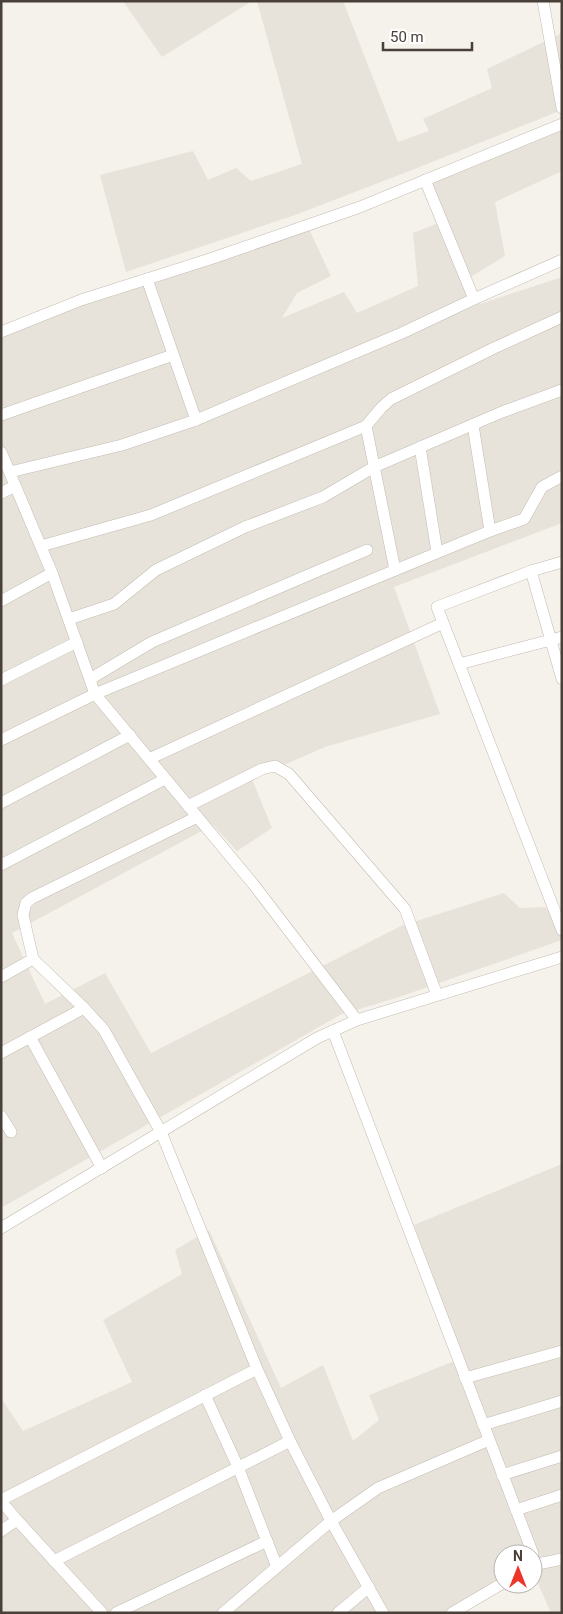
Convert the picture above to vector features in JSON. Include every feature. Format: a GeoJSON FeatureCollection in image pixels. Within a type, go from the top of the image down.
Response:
{"type":"FeatureCollection","features":[{"type":"Feature","properties":{"kind":"street"},"geometry":{"type":"LineString","coordinates":[[544,1],[562,108]]}},
{"type":"Feature","properties":{"kind":"street"},"geometry":{"type":"LineString","coordinates":[[1,332],[81,300],[214,258],[360,207],[562,124]]}},
{"type":"Feature","properties":{"kind":"street"},"geometry":{"type":"LineString","coordinates":[[425,180],[474,299]]}},
{"type":"Feature","properties":{"kind":"street"},"geometry":{"type":"LineString","coordinates":[[10,472],[122,445],[196,420],[402,333],[562,260]]}},
{"type":"Feature","properties":{"kind":"street"},"geometry":{"type":"LineString","coordinates":[[147,279],[196,420]]}},
{"type":"Feature","properties":{"kind":"street"},"geometry":{"type":"LineString","coordinates":[[41,546],[151,515],[366,426],[381,408],[392,400],[494,348],[562,317]]}},
{"type":"Feature","properties":{"kind":"street"},"geometry":{"type":"LineString","coordinates":[[1,415],[173,355]]}},
{"type":"Feature","properties":{"kind":"street"},"geometry":{"type":"LineString","coordinates":[[69,619],[114,604],[156,570],[245,527],[323,497],[374,467],[562,390]]}},
{"type":"Feature","properties":{"kind":"street"},"geometry":{"type":"LineString","coordinates":[[473,425],[490,531]]}},
{"type":"Feature","properties":{"kind":"street"},"geometry":{"type":"LineString","coordinates":[[366,426],[395,570]]}},
{"type":"Feature","properties":{"kind":"street"},"geometry":{"type":"LineString","coordinates":[[420,447],[437,552]]}},
{"type":"Feature","properties":{"kind":"street"},"geometry":{"type":"LineString","coordinates":[[1,452],[52,574],[95,694],[254,884],[357,1020]]}},
{"type":"Feature","properties":{"kind":"street"},"geometry":{"type":"LineString","coordinates":[[1,740],[95,694],[437,552],[524,519],[542,487],[562,476]]}},
{"type":"Feature","properties":{"kind":"street"},"geometry":{"type":"LineString","coordinates":[[1,493],[16,486]]}},
{"type":"Feature","properties":{"kind":"street"},"geometry":{"type":"LineString","coordinates":[[90,679],[152,642],[367,550]]}},
{"type":"Feature","properties":{"kind":"street"},"geometry":{"type":"LineString","coordinates":[[562,562],[532,571],[437,607],[562,930]]}},
{"type":"Feature","properties":{"kind":"street"},"geometry":{"type":"LineString","coordinates":[[532,571],[562,679]]}},
{"type":"Feature","properties":{"kind":"street"},"geometry":{"type":"LineString","coordinates":[[1,601],[52,574]]}},
{"type":"Feature","properties":{"kind":"street"},"geometry":{"type":"LineString","coordinates":[[149,759],[444,623]]}},
{"type":"Feature","properties":{"kind":"street"},"geometry":{"type":"LineString","coordinates":[[459,664],[562,637]]}},
{"type":"Feature","properties":{"kind":"street"},"geometry":{"type":"LineString","coordinates":[[1,680],[77,642]]}},
{"type":"Feature","properties":{"kind":"street"},"geometry":{"type":"LineString","coordinates":[[1,804],[130,735]]}},
{"type":"Feature","properties":{"kind":"street"},"geometry":{"type":"LineString","coordinates":[[188,806],[262,769],[274,766],[289,774],[405,909],[437,995]]}},
{"type":"Feature","properties":{"kind":"street"},"geometry":{"type":"LineString","coordinates":[[1,865],[165,779]]}},
{"type":"Feature","properties":{"kind":"street"},"geometry":{"type":"LineString","coordinates":[[197,817],[32,898],[26,904],[24,915],[32,959],[84,1008],[104,1030],[161,1132],[257,1369],[290,1441],[331,1521],[383,1613]]}},
{"type":"Feature","properties":{"kind":"street"},"geometry":{"type":"LineString","coordinates":[[1,1228],[317,1038],[357,1020],[562,957]]}},
{"type":"Feature","properties":{"kind":"street"},"geometry":{"type":"LineString","coordinates":[[1,977],[32,959]]}},
{"type":"Feature","properties":{"kind":"street"},"geometry":{"type":"LineString","coordinates":[[1,1053],[84,1008]]}},
{"type":"Feature","properties":{"kind":"street"},"geometry":{"type":"LineString","coordinates":[[333,1031],[528,1544]]}},
{"type":"Feature","properties":{"kind":"street"},"geometry":{"type":"LineString","coordinates":[[30,1037],[102,1168]]}},
{"type":"Feature","properties":{"kind":"street"},"geometry":{"type":"LineString","coordinates":[[1,1116],[10,1132]]}},
{"type":"Feature","properties":{"kind":"street"},"geometry":{"type":"LineString","coordinates":[[465,1378],[562,1351]]}},
{"type":"Feature","properties":{"kind":"street"},"geometry":{"type":"LineString","coordinates":[[102,1613],[1,1500],[257,1369]]}},
{"type":"Feature","properties":{"kind":"street"},"geometry":{"type":"LineString","coordinates":[[205,1395],[238,1467],[277,1567]]}},
{"type":"Feature","properties":{"kind":"street"},"geometry":{"type":"LineString","coordinates":[[483,1425],[562,1401]]}},
{"type":"Feature","properties":{"kind":"street"},"geometry":{"type":"LineString","coordinates":[[223,1613],[331,1521],[378,1488],[489,1440]]}},
{"type":"Feature","properties":{"kind":"street"},"geometry":{"type":"LineString","coordinates":[[54,1560],[290,1441]]}},
{"type":"Feature","properties":{"kind":"street"},"geometry":{"type":"LineString","coordinates":[[502,1475],[562,1456]]}},
{"type":"Feature","properties":{"kind":"street"},"geometry":{"type":"LineString","coordinates":[[516,1510],[562,1495]]}},
{"type":"Feature","properties":{"kind":"street"},"geometry":{"type":"LineString","coordinates":[[1,1531],[17,1520]]}},
{"type":"Feature","properties":{"kind":"street"},"geometry":{"type":"LineString","coordinates":[[116,1613],[267,1541]]}},
{"type":"Feature","properties":{"kind":"street"},"geometry":{"type":"LineString","coordinates":[[543,1559],[562,1559]]}},
{"type":"Feature","properties":{"kind":"street"},"geometry":{"type":"LineString","coordinates":[[338,1613],[369,1587]]}},
{"type":"Feature","properties":{"kind":"street"},"geometry":{"type":"LineString","coordinates":[[452,1613],[493,1589]]}},
{"type":"Feature","properties":{"kind":"shaded area"},"geometry":{"type":"Polygon","coordinates":[[[123,1],[252,1],[162,57],[123,1]]]}},
{"type":"Feature","properties":{"kind":"shaded area"},"geometry":{"type":"Polygon","coordinates":[[[257,1],[343,1],[398,142],[429,131],[423,119],[492,88],[487,69],[562,33],[562,110],[295,215],[126,272],[100,175],[193,151],[208,180],[236,168],[251,181],[302,164],[257,1]]]}},
{"type":"Feature","properties":{"kind":"shaded area"},"geometry":{"type":"Polygon","coordinates":[[[562,126],[562,171],[495,202],[505,256],[469,278],[480,304],[562,277],[562,523],[394,587],[440,714],[325,747],[252,779],[272,828],[237,851],[213,825],[12,933],[45,1004],[105,973],[151,1053],[401,926],[504,893],[520,908],[545,907],[562,930],[562,940],[399,997],[340,1015],[1,1208],[1,334],[307,225],[331,276],[297,293],[282,318],[344,292],[357,313],[418,286],[413,233],[441,222],[429,181],[562,126]]]}},
{"type":"Feature","properties":{"kind":"shaded area"},"geometry":{"type":"Polygon","coordinates":[[[562,1164],[562,1613],[551,1613],[543,1594],[543,1544],[493,1544],[494,1594],[463,1613],[1,1613],[1,1398],[23,1431],[132,1382],[103,1320],[182,1274],[175,1250],[209,1230],[281,1388],[323,1365],[353,1441],[379,1420],[369,1395],[462,1358],[414,1225],[562,1164]]]}}]}
